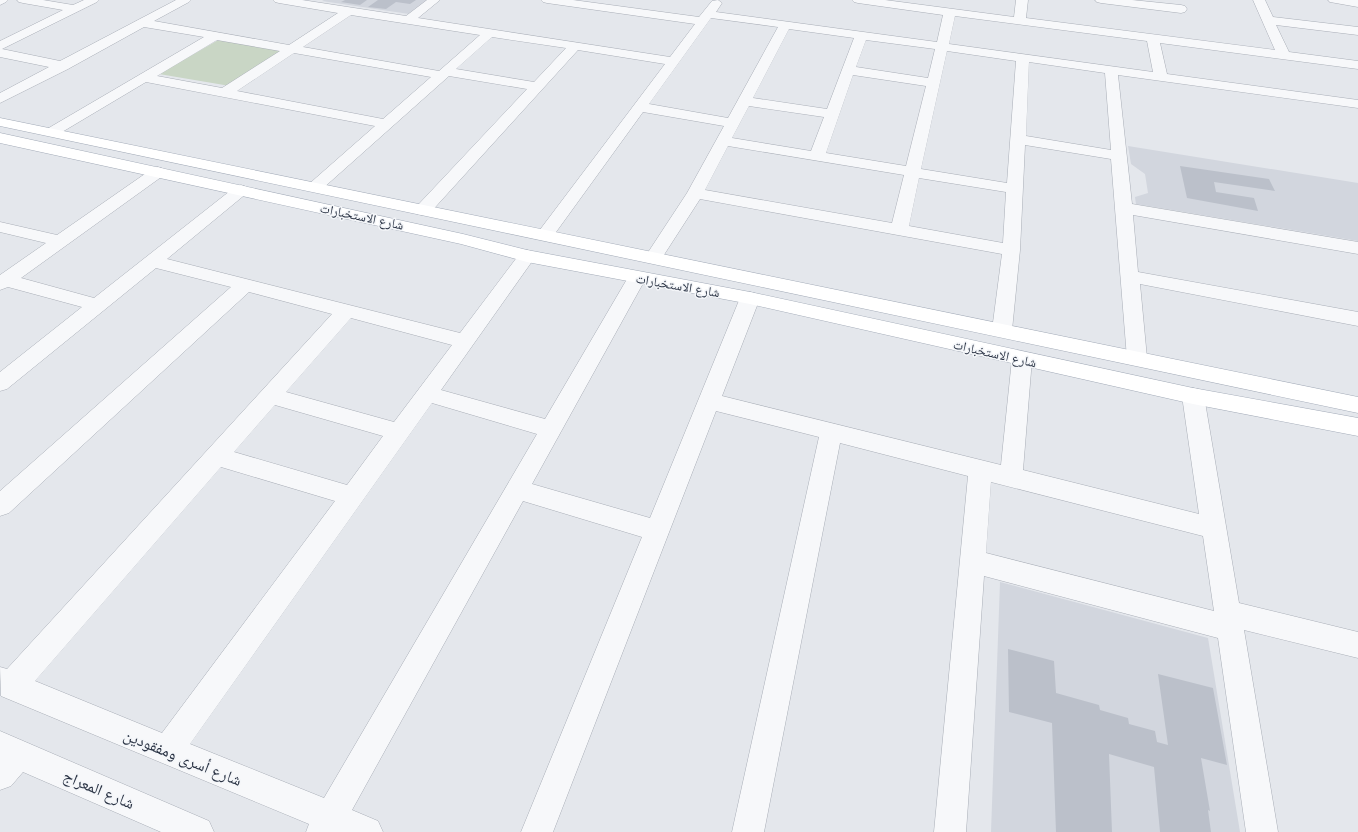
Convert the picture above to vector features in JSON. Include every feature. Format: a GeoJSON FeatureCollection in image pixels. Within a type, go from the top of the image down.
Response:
{"type":"FeatureCollection","features":[{"type":"Feature","properties":{"kind":"main road","name":"شارع الاستخبارات"},"geometry":{"type":"LineString","coordinates":[[0,122],[1358,404]]}},
{"type":"Feature","properties":{"kind":"main road","name":"شارع الاستخبارات"},"geometry":{"type":"LineString","coordinates":[[0,138],[463,239],[527,256],[637,278],[750,298],[1193,396],[1358,427]]}},
{"type":"Feature","properties":{"kind":"main road"},"geometry":{"type":"LineString","coordinates":[[463,239],[476,221]]}},
{"type":"Feature","properties":{"kind":"street"},"geometry":{"type":"LineString","coordinates":[[23,0],[74,9]]}},
{"type":"Feature","properties":{"kind":"street"},"geometry":{"type":"LineString","coordinates":[[0,46],[93,0]]}},
{"type":"Feature","properties":{"kind":"street"},"geometry":{"type":"LineString","coordinates":[[0,99],[185,0]]}},
{"type":"Feature","properties":{"kind":"street"},"geometry":{"type":"LineString","coordinates":[[281,0],[673,61]]}},
{"type":"Feature","properties":{"kind":"street"},"geometry":{"type":"LineString","coordinates":[[408,20],[434,0]]}},
{"type":"Feature","properties":{"kind":"street"},"geometry":{"type":"LineString","coordinates":[[547,0],[614,4],[705,18],[785,25],[1358,104]]}},
{"type":"Feature","properties":{"kind":"street"},"geometry":{"type":"LineString","coordinates":[[546,235],[718,0]]}},
{"type":"Feature","properties":{"kind":"street"},"geometry":{"type":"LineString","coordinates":[[858,0],[1358,65]]}},
{"type":"Feature","properties":{"kind":"street"},"geometry":{"type":"LineString","coordinates":[[1020,21],[1022,0]]}},
{"type":"Feature","properties":{"kind":"street"},"geometry":{"type":"LineString","coordinates":[[1102,0],[1180,5],[1188,43]]}},
{"type":"Feature","properties":{"kind":"street"},"geometry":{"type":"LineString","coordinates":[[1259,0],[1284,55]]}},
{"type":"Feature","properties":{"kind":"street"},"geometry":{"type":"LineString","coordinates":[[1334,0],[1358,3]]}},
{"type":"Feature","properties":{"kind":"street"},"geometry":{"type":"LineString","coordinates":[[225,93],[349,11]]}},
{"type":"Feature","properties":{"kind":"street"},"geometry":{"type":"LineString","coordinates":[[899,230],[950,12]]}},
{"type":"Feature","properties":{"kind":"street"},"geometry":{"type":"LineString","coordinates":[[1268,20],[1358,31]]}},
{"type":"Feature","properties":{"kind":"street"},"geometry":{"type":"LineString","coordinates":[[142,23],[291,49],[537,87]]}},
{"type":"Feature","properties":{"kind":"street"},"geometry":{"type":"LineString","coordinates":[[654,257],[695,193],[785,25]]}},
{"type":"Feature","properties":{"kind":"street"},"geometry":{"type":"LineString","coordinates":[[315,188],[489,33]]}},
{"type":"Feature","properties":{"kind":"street"},"geometry":{"type":"LineString","coordinates":[[817,156],[861,35]]}},
{"type":"Feature","properties":{"kind":"street"},"geometry":{"type":"LineString","coordinates":[[52,132],[215,36]]}},
{"type":"Feature","properties":{"kind":"street"},"geometry":{"type":"LineString","coordinates":[[1153,39],[1161,77]]}},
{"type":"Feature","properties":{"kind":"street"},"geometry":{"type":"LineString","coordinates":[[423,210],[575,46]]}},
{"type":"Feature","properties":{"kind":"street"},"geometry":{"type":"LineString","coordinates":[[0,53],[63,66]]}},
{"type":"Feature","properties":{"kind":"street"},"geometry":{"type":"LineString","coordinates":[[1002,330],[1011,250],[1023,58]]}},
{"type":"Feature","properties":{"kind":"street"},"geometry":{"type":"LineString","coordinates":[[848,70],[934,83]]}},
{"type":"Feature","properties":{"kind":"street"},"geometry":{"type":"LineString","coordinates":[[1111,70],[1137,358]]}},
{"type":"Feature","properties":{"kind":"street"},"geometry":{"type":"LineString","coordinates":[[146,78],[386,124]]}},
{"type":"Feature","properties":{"kind":"street"},"geometry":{"type":"LineString","coordinates":[[744,101],[833,114]]}},
{"type":"Feature","properties":{"kind":"street"},"geometry":{"type":"LineString","coordinates":[[639,107],[732,123]]}},
{"type":"Feature","properties":{"kind":"street"},"geometry":{"type":"LineString","coordinates":[[1017,139],[1119,156]]}},
{"type":"Feature","properties":{"kind":"street"},"geometry":{"type":"LineString","coordinates":[[723,141],[1015,189]]}},
{"type":"Feature","properties":{"kind":"street"},"geometry":{"type":"LineString","coordinates":[[2,282],[158,172]]}},
{"type":"Feature","properties":{"kind":"street"},"geometry":{"type":"LineString","coordinates":[[0,383],[241,190]]}},
{"type":"Feature","properties":{"kind":"street"},"geometry":{"type":"LineString","coordinates":[[695,193],[1011,250]]}},
{"type":"Feature","properties":{"kind":"street"},"geometry":{"type":"LineString","coordinates":[[1123,208],[1358,248]]}},
{"type":"Feature","properties":{"kind":"street"},"geometry":{"type":"LineString","coordinates":[[0,226],[60,241]]}},
{"type":"Feature","properties":{"kind":"street"},"geometry":{"type":"LineString","coordinates":[[168,750],[527,256]]}},
{"type":"Feature","properties":{"kind":"street"},"geometry":{"type":"LineString","coordinates":[[152,262],[465,341]]}},
{"type":"Feature","properties":{"kind":"street"},"geometry":{"type":"LineString","coordinates":[[1129,276],[1358,319]]}},
{"type":"Feature","properties":{"kind":"street"},"geometry":{"type":"LineString","coordinates":[[326,824],[637,278]]}},
{"type":"Feature","properties":{"kind":"street"},"geometry":{"type":"LineString","coordinates":[[2,282],[97,305]]}},
{"type":"Feature","properties":{"kind":"street"},"geometry":{"type":"LineString","coordinates":[[0,506],[245,285]]}},
{"type":"Feature","properties":{"kind":"street"},"geometry":{"type":"LineString","coordinates":[[537,832],[750,298]]}},
{"type":"Feature","properties":{"kind":"street"},"geometry":{"type":"LineString","coordinates":[[5,684],[216,456],[346,311]]}},
{"type":"Feature","properties":{"kind":"street"},"geometry":{"type":"LineString","coordinates":[[1011,477],[1022,359]]}},
{"type":"Feature","properties":{"kind":"street"},"geometry":{"type":"LineString","coordinates":[[427,394],[551,429]]}},
{"type":"Feature","properties":{"kind":"street"},"geometry":{"type":"LineString","coordinates":[[270,396],[399,432]]}},
{"type":"Feature","properties":{"kind":"street"},"geometry":{"type":"LineString","coordinates":[[1193,396],[1262,832]]}},
{"type":"Feature","properties":{"kind":"street"},"geometry":{"type":"LineString","coordinates":[[708,401],[1214,528]]}},
{"type":"Feature","properties":{"kind":"street"},"geometry":{"type":"LineString","coordinates":[[748,832],[831,432]]}},
{"type":"Feature","properties":{"kind":"street"},"geometry":{"type":"LineString","coordinates":[[216,456],[352,496]]}},
{"type":"Feature","properties":{"kind":"street"},"geometry":{"type":"LineString","coordinates":[[950,832],[980,469]]}},
{"type":"Feature","properties":{"kind":"street"},"geometry":{"type":"LineString","coordinates":[[516,490],[656,531]]}},
{"type":"Feature","properties":{"kind":"street"},"geometry":{"type":"LineString","coordinates":[[972,561],[1228,620],[1358,645]]}},
{"type":"Feature","properties":{"kind":"street","name":"شارع أسرى ومفقودين"},"geometry":{"type":"LineString","coordinates":[[5,684],[168,750],[326,824],[367,832]]}},
{"type":"Feature","properties":{"kind":"street","name":"شارع المعراج"},"geometry":{"type":"LineString","coordinates":[[6,758],[189,830]]}},
{"type":"Feature","properties":{"kind":"shaded area"},"geometry":{"type":"Polygon","coordinates":[[[428,0],[409,14],[322,1],[428,0]]]}},
{"type":"Feature","properties":{"kind":"shaded area"},"geometry":{"type":"Polygon","coordinates":[[[1128,146],[1358,183],[1358,241],[1136,204],[1135,197],[1148,193],[1145,174],[1131,164],[1128,146]]]}},
{"type":"Feature","properties":{"kind":"shaded area"},"geometry":{"type":"Polygon","coordinates":[[[1000,582],[1208,638],[1240,832],[991,832],[1000,582]]]}},
{"type":"Feature","properties":{"kind":"green space"},"geometry":{"type":"Polygon","coordinates":[[[220,39],[286,49],[230,86],[159,74],[220,39]]]}},
{"type":"Feature","properties":{"kind":"building"},"geometry":{"type":"Polygon","coordinates":[[[345,0],[367,0],[360,5],[341,2],[345,0]]]}},
{"type":"Feature","properties":{"kind":"building"},"geometry":{"type":"Polygon","coordinates":[[[378,0],[416,0],[410,4],[396,2],[386,9],[368,7],[378,0]]]}},
{"type":"Feature","properties":{"kind":"building"},"geometry":{"type":"Polygon","coordinates":[[[1180,166],[1269,179],[1275,191],[1214,182],[1216,192],[1254,198],[1258,211],[1187,198],[1180,166]]]}},
{"type":"Feature","properties":{"kind":"building"},"geometry":{"type":"Polygon","coordinates":[[[1008,649],[1054,661],[1056,693],[1099,705],[1100,710],[1128,718],[1129,724],[1155,731],[1157,742],[1168,745],[1158,674],[1213,688],[1227,765],[1201,758],[1210,811],[1208,810],[1211,832],[1160,832],[1154,767],[1109,754],[1112,832],[1056,832],[1052,723],[1009,712],[1008,649]]]}}]}
